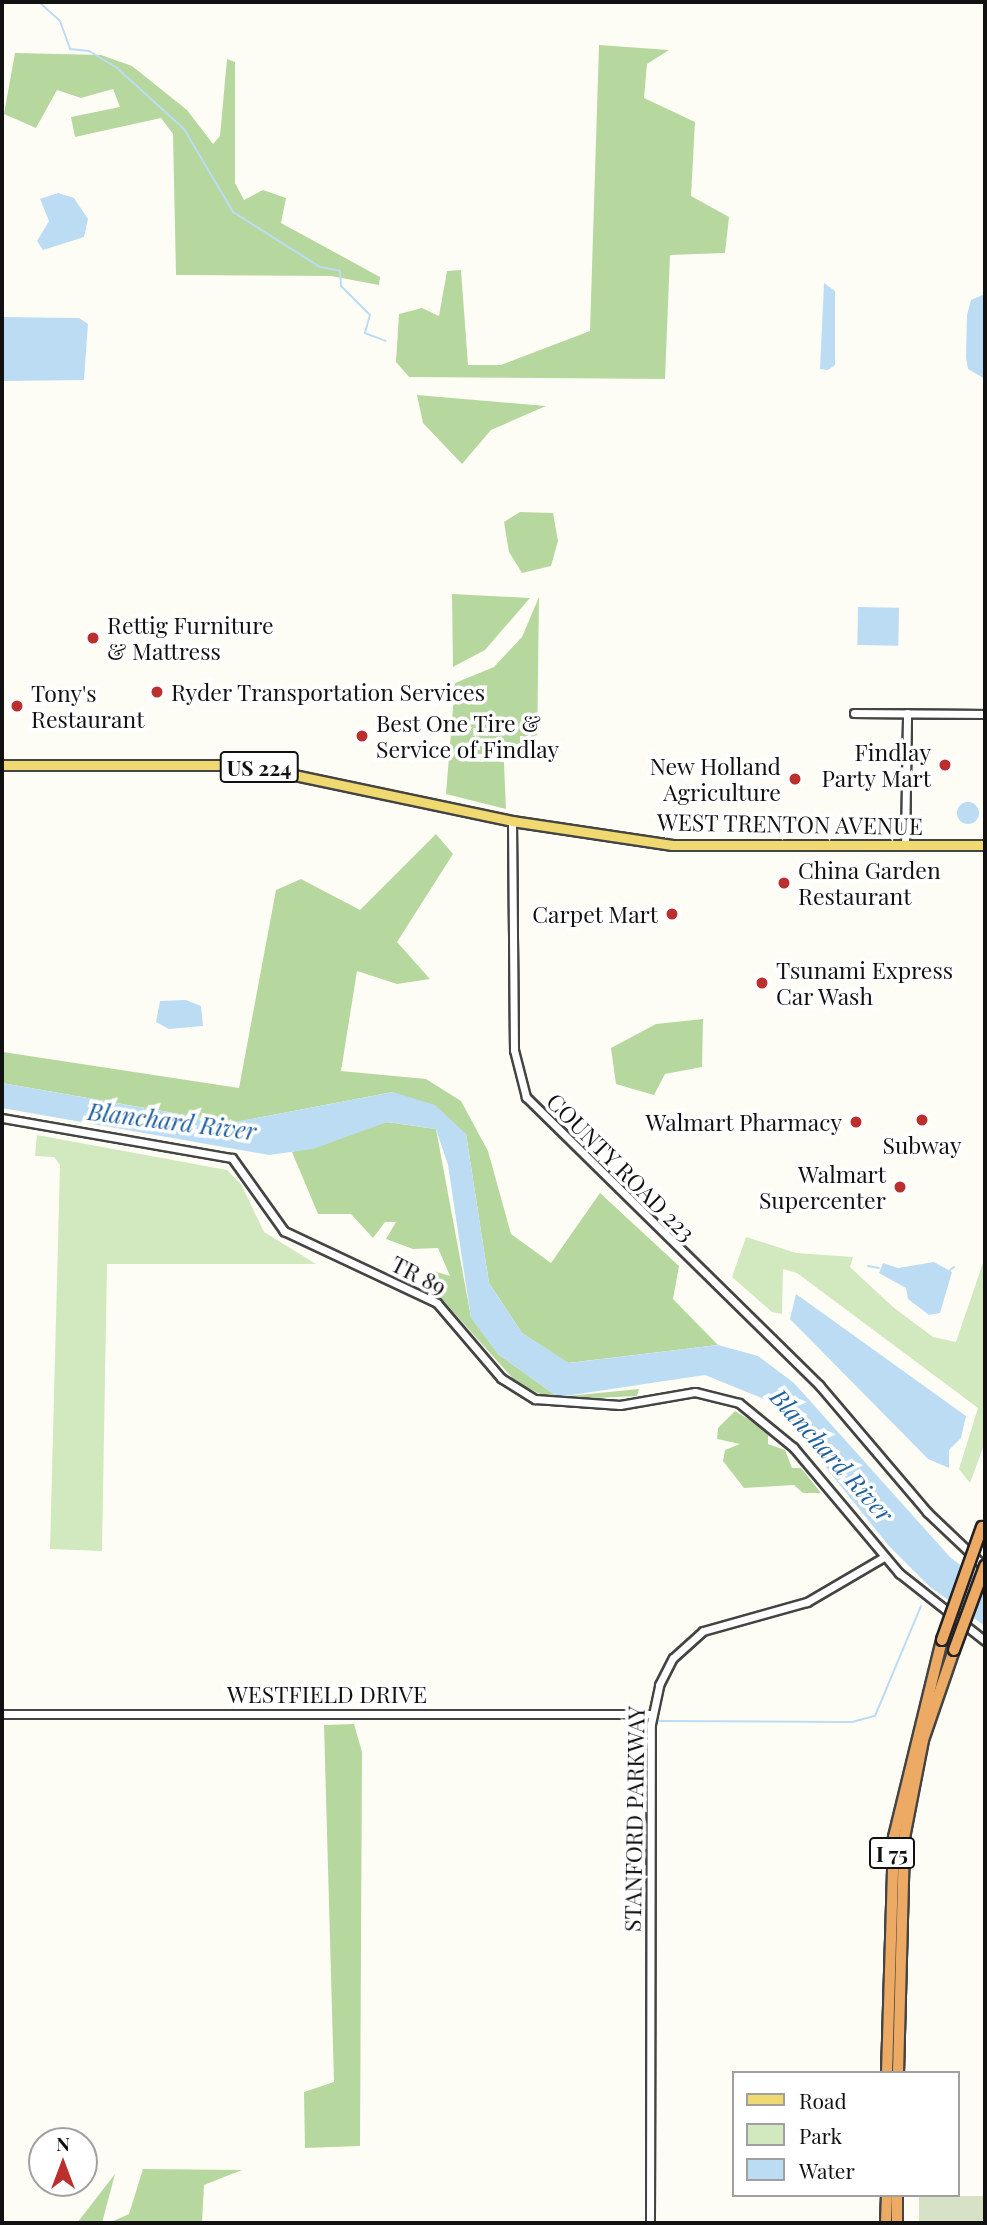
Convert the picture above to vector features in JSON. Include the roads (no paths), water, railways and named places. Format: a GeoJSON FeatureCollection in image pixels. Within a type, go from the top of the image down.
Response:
{"type":"FeatureCollection","features":[{"type":"Feature","properties":{"kind":"highway","name":"I 75"},"geometry":{"type":"LineString","coordinates":[[887,2071],[894,1837],[942,1640],[984,1523]]}},
{"type":"Feature","properties":{"kind":"highway","name":"I 75"},"geometry":{"type":"LineString","coordinates":[[898,2071],[904,1838],[923,1740],[985,1567]]}},
{"type":"Feature","properties":{"kind":"highway"},"geometry":{"type":"LineString","coordinates":[[887,2197],[887,2223]]}},
{"type":"Feature","properties":{"kind":"highway"},"geometry":{"type":"LineString","coordinates":[[897,2197],[897,2223]]}},
{"type":"Feature","properties":{"kind":"main road","name":"US 224"},"geometry":{"type":"LineString","coordinates":[[2,765],[247,765],[512,821]]}},
{"type":"Feature","properties":{"kind":"main road","name":"WEST TRENTON AVENUE"},"geometry":{"type":"LineString","coordinates":[[512,821],[672,845],[985,845]]}},
{"type":"Feature","properties":{"kind":"street"},"geometry":{"type":"LineString","coordinates":[[854,713],[985,714]]}},
{"type":"Feature","properties":{"kind":"street"},"geometry":{"type":"LineString","coordinates":[[905,846],[907,713]]}},
{"type":"Feature","properties":{"kind":"street","name":"COUNTY ROAD 223"},"geometry":{"type":"LineString","coordinates":[[512,821],[514,1050],[523,1093],[859,1429],[928,1512],[985,1567]]}},
{"type":"Feature","properties":{"kind":"street","name":"TR 89"},"geometry":{"type":"LineString","coordinates":[[2,1118],[232,1158],[284,1231],[437,1303],[521,1393],[576,1406],[695,1392],[728,1397],[776,1430],[833,1493],[884,1557],[985,1641]]}},
{"type":"Feature","properties":{"kind":"street","name":"STANFORD PARKWAY"},"geometry":{"type":"LineString","coordinates":[[650,2223],[652,1714],[668,1667],[703,1631],[807,1602],[884,1557]]}},
{"type":"Feature","properties":{"kind":"street","name":"WESTFIELD DRIVE"},"geometry":{"type":"LineString","coordinates":[[2,1714],[652,1714]]}},
{"type":"Feature","properties":{"kind":"water"},"geometry":{"type":"Polygon","coordinates":[[[58,193],[74,198],[88,219],[84,237],[43,250],[37,241],[49,221],[40,199],[58,193]]]}},
{"type":"Feature","properties":{"kind":"water"},"geometry":{"type":"Polygon","coordinates":[[[824,283],[835,291],[835,365],[828,370],[820,369],[824,283]]]}},
{"type":"Feature","properties":{"kind":"water"},"geometry":{"type":"Polygon","coordinates":[[[985,294],[985,379],[968,369],[966,358],[967,315],[971,300],[985,294]]]}},
{"type":"Feature","properties":{"kind":"water"},"geometry":{"type":"Polygon","coordinates":[[[2,317],[79,318],[88,324],[84,380],[2,381],[2,317]]]}},
{"type":"Feature","properties":{"kind":"water"},"geometry":{"type":"Polygon","coordinates":[[[858,607],[899,608],[898,646],[857,645],[858,607]]]}},
{"type":"Feature","properties":{"kind":"water"},"geometry":{"type":"Polygon","coordinates":[[[968,802],[976,805],[979,813],[976,821],[968,824],[960,821],[957,813],[960,805],[968,802]]]}},
{"type":"Feature","properties":{"kind":"water"},"geometry":{"type":"Polygon","coordinates":[[[186,1000],[201,1006],[203,1026],[169,1029],[156,1022],[160,1001],[186,1000]]]}},
{"type":"Feature","properties":{"kind":"water","name":"Blanchard River"},"geometry":{"type":"Polygon","coordinates":[[[2,1083],[230,1123],[393,1092],[435,1105],[466,1134],[489,1283],[522,1333],[569,1363],[718,1345],[758,1356],[794,1383],[950,1557],[985,1585],[985,1626],[930,1587],[889,1546],[774,1403],[705,1375],[558,1397],[498,1354],[471,1318],[448,1165],[436,1129],[387,1122],[313,1149],[269,1155],[2,1108],[2,1083]]]}},
{"type":"Feature","properties":{"kind":"water"},"geometry":{"type":"Polygon","coordinates":[[[934,1262],[952,1272],[940,1313],[929,1315],[908,1299],[906,1288],[879,1273],[883,1263],[898,1268],[934,1262]]]}},
{"type":"Feature","properties":{"kind":"water"},"geometry":{"type":"Polygon","coordinates":[[[796,1294],[966,1416],[961,1438],[949,1450],[949,1468],[928,1459],[790,1319],[796,1294]]]}},
{"type":"Feature","properties":{"kind":"waterway"},"geometry":{"type":"LineString","coordinates":[[39,2],[60,21],[70,49],[89,51],[117,68],[184,129],[233,212],[320,267],[340,271],[341,286],[370,315],[365,333],[386,341]]}},
{"type":"Feature","properties":{"kind":"waterway"},"geometry":{"type":"LineString","coordinates":[[868,1266],[879,1268]]}},
{"type":"Feature","properties":{"kind":"waterway"},"geometry":{"type":"LineString","coordinates":[[950,1270],[954,1267]]}},
{"type":"Feature","properties":{"kind":"waterway"},"geometry":{"type":"LineString","coordinates":[[659,1721],[852,1722],[875,1716],[921,1606]]}},
{"type":"Feature","properties":{"kind":"place","name":"Rettig Furniture & Mattress"},"geometry":{"type":"Point","coordinates":[93,638]}},
{"type":"Feature","properties":{"kind":"place","name":"Ryder Transportation Services"},"geometry":{"type":"Point","coordinates":[157,692]}},
{"type":"Feature","properties":{"kind":"place","name":"Tony's Restaurant"},"geometry":{"type":"Point","coordinates":[17,706]}},
{"type":"Feature","properties":{"kind":"place","name":"Best One Tire & Service of Findlay"},"geometry":{"type":"Point","coordinates":[362,736]}},
{"type":"Feature","properties":{"kind":"place","name":"Findlay Party Mart"},"geometry":{"type":"Point","coordinates":[945,765]}},
{"type":"Feature","properties":{"kind":"place","name":"New Holland Agriculture"},"geometry":{"type":"Point","coordinates":[795,779]}},
{"type":"Feature","properties":{"kind":"place","name":"China Garden Restaurant"},"geometry":{"type":"Point","coordinates":[784,883]}},
{"type":"Feature","properties":{"kind":"place","name":"Carpet Mart"},"geometry":{"type":"Point","coordinates":[672,914]}},
{"type":"Feature","properties":{"kind":"place","name":"Tsunami Express Car Wash"},"geometry":{"type":"Point","coordinates":[762,983]}},
{"type":"Feature","properties":{"kind":"place","name":"Subway"},"geometry":{"type":"Point","coordinates":[922,1120]}},
{"type":"Feature","properties":{"kind":"place","name":"Walmart Pharmacy"},"geometry":{"type":"Point","coordinates":[856,1122]}},
{"type":"Feature","properties":{"kind":"place","name":"Walmart Supercenter"},"geometry":{"type":"Point","coordinates":[900,1187]}}]}
